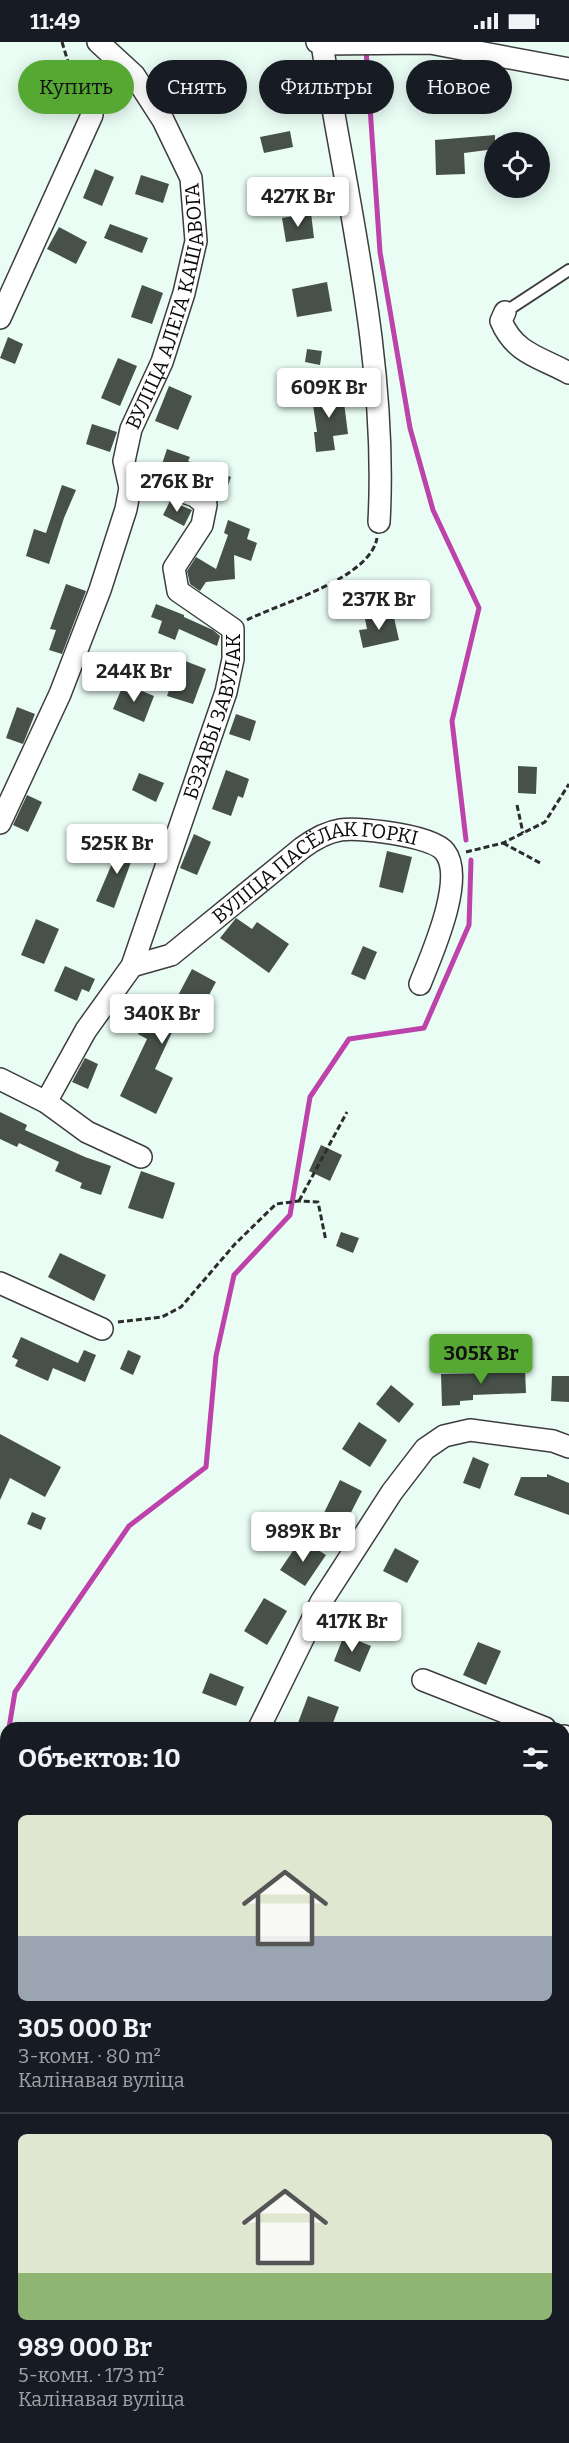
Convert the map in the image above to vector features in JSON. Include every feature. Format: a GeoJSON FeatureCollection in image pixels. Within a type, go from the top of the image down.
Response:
{"type":"FeatureCollection","features":[{"type":"Feature","properties":{"kind":"street","name":"ВУЛІЦА АЛЕГА КАШАВОГА"},"geometry":{"type":"LineString","coordinates":[[0,824],[60,694],[100,590],[126,509],[130,488],[124,461],[131,429],[162,362],[184,293],[196,241],[191,178],[163,120],[134,75],[98,42]]}},
{"type":"Feature","properties":{"kind":"street"},"geometry":{"type":"LineString","coordinates":[[380,522],[381,461],[374,369],[365,294],[320,43],[430,43],[569,69]]}},
{"type":"Feature","properties":{"kind":"street"},"geometry":{"type":"LineString","coordinates":[[0,318],[92,115]]}},
{"type":"Feature","properties":{"kind":"street"},"geometry":{"type":"LineString","coordinates":[[505,312],[501,321],[517,347],[569,373]]}},
{"type":"Feature","properties":{"kind":"street","name":"БЭЗАВЫ ЗАВУЛАК"},"geometry":{"type":"LineString","coordinates":[[130,488],[153,481],[189,493],[206,505],[202,525],[174,568],[178,591],[232,628],[233,659],[226,692],[132,966]]}},
{"type":"Feature","properties":{"kind":"street","name":"ВУЛІЦА ПАСЁЛАК ГОРКІ"},"geometry":{"type":"LineString","coordinates":[[132,966],[171,955],[302,848],[331,831],[348,829],[397,833],[434,844],[440,847],[447,856],[452,890],[444,922],[420,984]]}},
{"type":"Feature","properties":{"kind":"street"},"geometry":{"type":"LineString","coordinates":[[46,1102],[86,1030],[132,966]]}},
{"type":"Feature","properties":{"kind":"street"},"geometry":{"type":"LineString","coordinates":[[0,1079],[46,1102],[87,1132],[141,1157]]}},
{"type":"Feature","properties":{"kind":"street"},"geometry":{"type":"LineString","coordinates":[[0,1282],[102,1329]]}},
{"type":"Feature","properties":{"kind":"street"},"geometry":{"type":"LineString","coordinates":[[262,1722],[321,1602],[392,1492],[424,1449],[444,1436],[470,1431],[552,1441],[569,1447]]}},
{"type":"Feature","properties":{"kind":"street"},"geometry":{"type":"LineString","coordinates":[[423,1680],[530,1722]]}},
{"type":"Feature","properties":{"kind":"lane"},"geometry":{"type":"LineString","coordinates":[[505,312],[569,270]]}},
{"type":"Feature","properties":{"kind":"path"},"geometry":{"type":"LineString","coordinates":[[62,42],[69,65],[86,95],[92,115]]}},
{"type":"Feature","properties":{"kind":"path"},"geometry":{"type":"LineString","coordinates":[[252,618],[336,582],[358,566],[376,545],[380,522]]}},
{"type":"Feature","properties":{"kind":"path"},"geometry":{"type":"LineString","coordinates":[[447,856],[503,843],[545,822],[569,784]]}},
{"type":"Feature","properties":{"kind":"path"},"geometry":{"type":"LineString","coordinates":[[517,805],[524,833]]}},
{"type":"Feature","properties":{"kind":"path"},"geometry":{"type":"LineString","coordinates":[[503,843],[542,864]]}},
{"type":"Feature","properties":{"kind":"path"},"geometry":{"type":"LineString","coordinates":[[298,1201],[347,1112]]}},
{"type":"Feature","properties":{"kind":"path"},"geometry":{"type":"LineString","coordinates":[[102,1329],[123,1320],[162,1317],[181,1307],[234,1244],[276,1204],[298,1201],[318,1202],[326,1241]]}},
{"type":"Feature","properties":{"kind":"building"},"geometry":{"type":"Polygon","coordinates":[[[290,131],[293,147],[264,153],[260,137],[290,131]]]}},
{"type":"Feature","properties":{"kind":"building"},"geometry":{"type":"Polygon","coordinates":[[[484,136],[484,150],[464,153],[465,174],[436,175],[435,140],[484,136]]]}},
{"type":"Feature","properties":{"kind":"building"},"geometry":{"type":"Polygon","coordinates":[[[95,169],[114,177],[102,206],[83,198],[95,169]]]}},
{"type":"Feature","properties":{"kind":"building"},"geometry":{"type":"Polygon","coordinates":[[[141,175],[169,184],[163,203],[135,194],[141,175]]]}},
{"type":"Feature","properties":{"kind":"building"},"geometry":{"type":"Polygon","coordinates":[[[311,213],[314,238],[286,242],[282,218],[311,213]]]}},
{"type":"Feature","properties":{"kind":"building"},"geometry":{"type":"Polygon","coordinates":[[[110,224],[148,238],[142,253],[104,238],[110,224]]]}},
{"type":"Feature","properties":{"kind":"building"},"geometry":{"type":"Polygon","coordinates":[[[59,227],[87,242],[76,264],[47,249],[59,227]]]}},
{"type":"Feature","properties":{"kind":"building"},"geometry":{"type":"Polygon","coordinates":[[[327,282],[332,311],[297,317],[292,289],[327,282]]]}},
{"type":"Feature","properties":{"kind":"building"},"geometry":{"type":"Polygon","coordinates":[[[142,285],[163,293],[152,324],[131,317],[142,285]]]}},
{"type":"Feature","properties":{"kind":"building"},"geometry":{"type":"Polygon","coordinates":[[[8,337],[23,344],[15,364],[0,358],[8,337]]]}},
{"type":"Feature","properties":{"kind":"building"},"geometry":{"type":"Polygon","coordinates":[[[307,349],[322,351],[320,365],[305,362],[307,349]]]}},
{"type":"Feature","properties":{"kind":"building"},"geometry":{"type":"Polygon","coordinates":[[[118,358],[137,366],[120,406],[101,398],[118,358]]]}},
{"type":"Feature","properties":{"kind":"building"},"geometry":{"type":"Polygon","coordinates":[[[169,386],[192,396],[178,430],[155,421],[169,386]]]}},
{"type":"Feature","properties":{"kind":"building"},"geometry":{"type":"Polygon","coordinates":[[[342,387],[348,434],[333,436],[335,450],[316,452],[314,432],[317,432],[312,398],[325,396],[324,389],[342,387]]]}},
{"type":"Feature","properties":{"kind":"building"},"geometry":{"type":"Polygon","coordinates":[[[92,424],[117,432],[110,452],[86,444],[92,424]]]}},
{"type":"Feature","properties":{"kind":"building"},"geometry":{"type":"Polygon","coordinates":[[[167,449],[190,457],[188,461],[231,477],[223,500],[216,498],[200,484],[160,470],[167,449]]]}},
{"type":"Feature","properties":{"kind":"building"},"geometry":{"type":"Polygon","coordinates":[[[62,485],[76,490],[49,564],[26,556],[34,529],[46,533],[62,485]]]}},
{"type":"Feature","properties":{"kind":"building"},"geometry":{"type":"Polygon","coordinates":[[[170,501],[192,510],[184,526],[163,515],[170,501]]]}},
{"type":"Feature","properties":{"kind":"building"},"geometry":{"type":"Polygon","coordinates":[[[228,520],[250,529],[247,539],[257,543],[251,561],[234,555],[235,579],[206,582],[200,591],[190,584],[187,571],[196,557],[216,569],[228,535],[224,533],[228,520]]]}},
{"type":"Feature","properties":{"kind":"building"},"geometry":{"type":"Polygon","coordinates":[[[66,584],[86,591],[62,654],[49,650],[56,630],[50,629],[66,584]]]}},
{"type":"Feature","properties":{"kind":"building"},"geometry":{"type":"Polygon","coordinates":[[[156,604],[213,630],[220,636],[217,646],[179,629],[175,640],[158,633],[162,621],[151,617],[156,604]]]}},
{"type":"Feature","properties":{"kind":"building"},"geometry":{"type":"Polygon","coordinates":[[[393,613],[399,640],[363,648],[359,630],[367,629],[365,619],[393,613]]]}},
{"type":"Feature","properties":{"kind":"building"},"geometry":{"type":"Polygon","coordinates":[[[180,659],[206,669],[193,704],[167,696],[180,659]]]}},
{"type":"Feature","properties":{"kind":"building"},"geometry":{"type":"Polygon","coordinates":[[[130,686],[154,696],[144,722],[113,709],[121,690],[128,692],[130,686]]]}},
{"type":"Feature","properties":{"kind":"building"},"geometry":{"type":"Polygon","coordinates":[[[17,707],[35,714],[23,744],[6,738],[17,707]]]}},
{"type":"Feature","properties":{"kind":"building"},"geometry":{"type":"Polygon","coordinates":[[[236,714],[256,721],[250,741],[229,734],[236,714]]]}},
{"type":"Feature","properties":{"kind":"building"},"geometry":{"type":"Polygon","coordinates":[[[518,766],[537,767],[536,794],[518,793],[518,766]]]}},
{"type":"Feature","properties":{"kind":"building"},"geometry":{"type":"Polygon","coordinates":[[[226,770],[249,779],[243,798],[238,796],[231,816],[212,809],[226,770]]]}},
{"type":"Feature","properties":{"kind":"building"},"geometry":{"type":"Polygon","coordinates":[[[139,773],[164,783],[156,802],[132,790],[139,773]]]}},
{"type":"Feature","properties":{"kind":"building"},"geometry":{"type":"Polygon","coordinates":[[[27,795],[42,802],[28,832],[13,825],[27,795]]]}},
{"type":"Feature","properties":{"kind":"building"},"geometry":{"type":"Polygon","coordinates":[[[194,834],[211,842],[197,875],[180,868],[194,834]]]}},
{"type":"Feature","properties":{"kind":"building"},"geometry":{"type":"Polygon","coordinates":[[[122,840],[137,846],[114,908],[96,901],[122,840]]]}},
{"type":"Feature","properties":{"kind":"building"},"geometry":{"type":"Polygon","coordinates":[[[387,851],[412,857],[403,893],[379,887],[387,851]]]}},
{"type":"Feature","properties":{"kind":"building"},"geometry":{"type":"Polygon","coordinates":[[[236,918],[252,929],[257,922],[289,944],[269,973],[220,938],[236,918]]]}},
{"type":"Feature","properties":{"kind":"building"},"geometry":{"type":"Polygon","coordinates":[[[36,919],[59,929],[44,964],[21,955],[36,919]]]}},
{"type":"Feature","properties":{"kind":"building"},"geometry":{"type":"Polygon","coordinates":[[[363,946],[377,952],[365,980],[351,974],[363,946]]]}},
{"type":"Feature","properties":{"kind":"building"},"geometry":{"type":"Polygon","coordinates":[[[65,966],[95,979],[89,992],[82,989],[77,1001],[54,991],[65,966]]]}},
{"type":"Feature","properties":{"kind":"building"},"geometry":{"type":"Polygon","coordinates":[[[192,969],[216,982],[202,1008],[190,1001],[180,1020],[178,1019],[155,1069],[173,1078],[156,1114],[120,1096],[147,1039],[138,1034],[147,1015],[159,1021],[170,1001],[174,1003],[192,969]]]}},
{"type":"Feature","properties":{"kind":"building"},"geometry":{"type":"Polygon","coordinates":[[[85,1058],[98,1064],[88,1089],[72,1082],[85,1058]]]}},
{"type":"Feature","properties":{"kind":"building"},"geometry":{"type":"Polygon","coordinates":[[[0,1112],[27,1125],[25,1130],[111,1166],[101,1195],[80,1188],[82,1183],[55,1171],[59,1162],[19,1143],[17,1147],[0,1139],[0,1112]]]}},
{"type":"Feature","properties":{"kind":"building"},"geometry":{"type":"Polygon","coordinates":[[[321,1145],[342,1155],[330,1181],[309,1171],[321,1145]]]}},
{"type":"Feature","properties":{"kind":"building"},"geometry":{"type":"Polygon","coordinates":[[[141,1171],[175,1183],[163,1219],[128,1208],[141,1171]]]}},
{"type":"Feature","properties":{"kind":"building"},"geometry":{"type":"Polygon","coordinates":[[[341,1232],[359,1238],[353,1253],[336,1246],[341,1232]]]}},
{"type":"Feature","properties":{"kind":"building"},"geometry":{"type":"Polygon","coordinates":[[[60,1253],[106,1275],[94,1301],[48,1277],[60,1253]]]}},
{"type":"Feature","properties":{"kind":"building"},"geometry":{"type":"Polygon","coordinates":[[[21,1337],[78,1363],[84,1350],[96,1355],[85,1382],[53,1368],[48,1381],[15,1366],[18,1360],[12,1357],[21,1337]]]}},
{"type":"Feature","properties":{"kind":"building"},"geometry":{"type":"Polygon","coordinates":[[[128,1350],[141,1356],[133,1375],[120,1369],[128,1350]]]}},
{"type":"Feature","properties":{"kind":"building"},"geometry":{"type":"Polygon","coordinates":[[[525,1368],[526,1393],[473,1395],[473,1400],[460,1401],[460,1405],[442,1406],[441,1374],[495,1373],[494,1370],[525,1368]]]}},
{"type":"Feature","properties":{"kind":"building"},"geometry":{"type":"Polygon","coordinates":[[[552,1376],[569,1376],[569,1402],[551,1401],[552,1376]]]}},
{"type":"Feature","properties":{"kind":"building"},"geometry":{"type":"Polygon","coordinates":[[[391,1385],[414,1404],[399,1423],[376,1404],[391,1385]]]}},
{"type":"Feature","properties":{"kind":"building"},"geometry":{"type":"Polygon","coordinates":[[[359,1422],[387,1440],[370,1467],[342,1449],[359,1422]]]}},
{"type":"Feature","properties":{"kind":"building"},"geometry":{"type":"Polygon","coordinates":[[[0,1434],[61,1467],[45,1497],[10,1478],[0,1500],[0,1434]]]}},
{"type":"Feature","properties":{"kind":"building"},"geometry":{"type":"Polygon","coordinates":[[[473,1457],[489,1464],[480,1489],[463,1483],[473,1457]]]}},
{"type":"Feature","properties":{"kind":"building"},"geometry":{"type":"Polygon","coordinates":[[[547,1474],[569,1483],[569,1515],[514,1495],[521,1477],[547,1477],[547,1474]]]}},
{"type":"Feature","properties":{"kind":"building"},"geometry":{"type":"Polygon","coordinates":[[[340,1480],[362,1491],[343,1528],[322,1517],[340,1480]]]}},
{"type":"Feature","properties":{"kind":"building"},"geometry":{"type":"Polygon","coordinates":[[[32,1512],[46,1518],[41,1530],[27,1524],[32,1512]]]}},
{"type":"Feature","properties":{"kind":"building"},"geometry":{"type":"Polygon","coordinates":[[[301,1539],[326,1555],[305,1586],[280,1570],[301,1539]]]}},
{"type":"Feature","properties":{"kind":"building"},"geometry":{"type":"Polygon","coordinates":[[[395,1548],[419,1561],[407,1583],[383,1571],[395,1548]]]}},
{"type":"Feature","properties":{"kind":"building"},"geometry":{"type":"Polygon","coordinates":[[[264,1598],[287,1611],[267,1645],[244,1631],[264,1598]]]}},
{"type":"Feature","properties":{"kind":"building"},"geometry":{"type":"Polygon","coordinates":[[[344,1635],[371,1646],[360,1672],[334,1661],[344,1635]]]}},
{"type":"Feature","properties":{"kind":"building"},"geometry":{"type":"Polygon","coordinates":[[[478,1642],[501,1651],[486,1685],[463,1675],[478,1642]]]}},
{"type":"Feature","properties":{"kind":"building"},"geometry":{"type":"Polygon","coordinates":[[[210,1673],[244,1687],[236,1706],[202,1693],[210,1673]]]}},
{"type":"Feature","properties":{"kind":"building"},"geometry":{"type":"Polygon","coordinates":[[[308,1696],[339,1707],[333,1722],[298,1722],[308,1696]]]}},
{"type":"Feature","properties":{"kind":"waterway"},"geometry":{"type":"LineString","coordinates":[[366,49],[380,252],[410,428],[433,510],[479,608],[452,721],[466,840]]}},
{"type":"Feature","properties":{"kind":"waterway"},"geometry":{"type":"LineString","coordinates":[[10,1722],[15,1692],[129,1526],[206,1467],[216,1356],[234,1275],[290,1215],[310,1097],[349,1039],[424,1028],[469,925],[471,860]]}}]}
